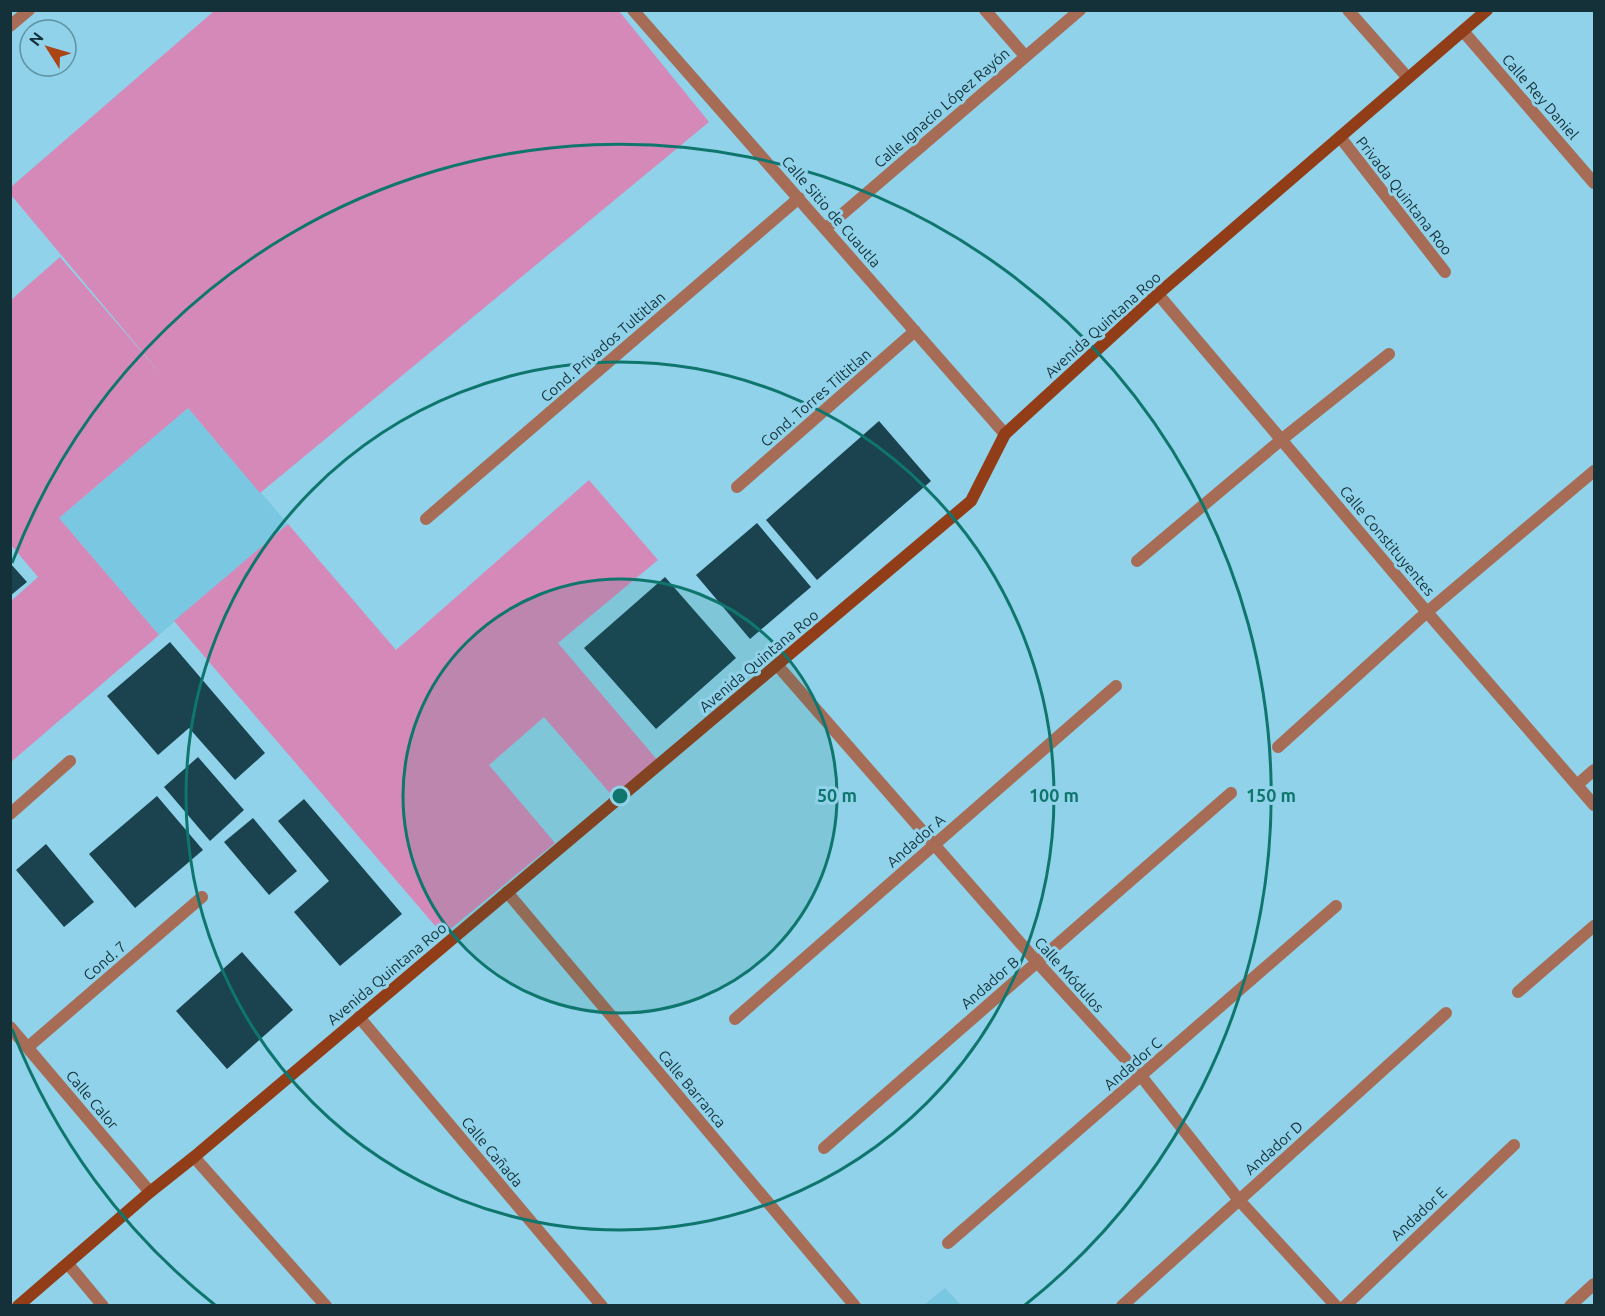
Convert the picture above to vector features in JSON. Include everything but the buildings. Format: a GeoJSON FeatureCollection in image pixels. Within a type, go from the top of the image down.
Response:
{"type":"FeatureCollection","features":[{"type":"Feature","properties":{"kind":"main road","name":"Avenida Quintana Roo"},"geometry":{"type":"LineString","coordinates":[[18,1305],[971,501],[1005,434],[1158,294],[1487,10]]}},
{"type":"Feature","properties":{"kind":"street"},"geometry":{"type":"LineString","coordinates":[[10,26],[29,10]]}},
{"type":"Feature","properties":{"kind":"street","name":"Calle Sitio de Cuautla"},"geometry":{"type":"LineString","coordinates":[[633,10],[1005,434]]}},
{"type":"Feature","properties":{"kind":"street"},"geometry":{"type":"LineString","coordinates":[[985,10],[1025,56]]}},
{"type":"Feature","properties":{"kind":"street","name":"Calle Ignacio López Rayón"},"geometry":{"type":"LineString","coordinates":[[825,229],[1080,10]]}},
{"type":"Feature","properties":{"kind":"street"},"geometry":{"type":"LineString","coordinates":[[1348,10],[1408,78]]}},
{"type":"Feature","properties":{"kind":"street","name":"Calle Rey Daniel"},"geometry":{"type":"LineString","coordinates":[[1463,31],[1594,183]]}},
{"type":"Feature","properties":{"kind":"street","name":"Privada Quintana Roo"},"geometry":{"type":"LineString","coordinates":[[1340,137],[1444,272]]}},
{"type":"Feature","properties":{"kind":"street","name":"Cond. Privados Tultitlan"},"geometry":{"type":"LineString","coordinates":[[426,519],[799,198]]}},
{"type":"Feature","properties":{"kind":"street","name":"Calle Constituyentes"},"geometry":{"type":"LineString","coordinates":[[1158,294],[1594,805]]}},
{"type":"Feature","properties":{"kind":"street","name":"Cond. Torres Tiltitlan"},"geometry":{"type":"LineString","coordinates":[[737,487],[915,331]]}},
{"type":"Feature","properties":{"kind":"street"},"geometry":{"type":"LineString","coordinates":[[1137,561],[1281,440],[1389,354]]}},
{"type":"Feature","properties":{"kind":"street"},"geometry":{"type":"LineString","coordinates":[[1278,747],[1427,612],[1594,471]]}},
{"type":"Feature","properties":{"kind":"street","name":"Calle Módulos"},"geometry":{"type":"LineString","coordinates":[[778,666],[1037,962],[1141,1076],[1239,1200],[1336,1305]]}},
{"type":"Feature","properties":{"kind":"street","name":"Andador A"},"geometry":{"type":"LineString","coordinates":[[735,1019],[1116,686]]}},
{"type":"Feature","properties":{"kind":"street"},"geometry":{"type":"LineString","coordinates":[[10,814],[70,761]]}},
{"type":"Feature","properties":{"kind":"street"},"geometry":{"type":"LineString","coordinates":[[1577,784],[1594,770]]}},
{"type":"Feature","properties":{"kind":"street","name":"Andador B"},"geometry":{"type":"LineString","coordinates":[[824,1148],[1231,793]]}},
{"type":"Feature","properties":{"kind":"street","name":"Calle Barranca"},"geometry":{"type":"LineString","coordinates":[[507,892],[855,1305]]}},
{"type":"Feature","properties":{"kind":"street","name":"Cond. 7"},"geometry":{"type":"LineString","coordinates":[[28,1047],[202,897]]}},
{"type":"Feature","properties":{"kind":"street","name":"Andador C"},"geometry":{"type":"LineString","coordinates":[[948,1243],[1336,906]]}},
{"type":"Feature","properties":{"kind":"street"},"geometry":{"type":"LineString","coordinates":[[1518,992],[1594,926]]}},
{"type":"Feature","properties":{"kind":"street","name":"Andador D"},"geometry":{"type":"LineString","coordinates":[[1122,1305],[1446,1013]]}},
{"type":"Feature","properties":{"kind":"street","name":"Calle Cañada"},"geometry":{"type":"LineString","coordinates":[[359,1017],[602,1305]]}},
{"type":"Feature","properties":{"kind":"street","name":"Calle Calor"},"geometry":{"type":"LineString","coordinates":[[10,1027],[150,1192]]}},
{"type":"Feature","properties":{"kind":"street","name":"Andador E"},"geometry":{"type":"LineString","coordinates":[[1345,1305],[1514,1145]]}},
{"type":"Feature","properties":{"kind":"street"},"geometry":{"type":"LineString","coordinates":[[194,1157],[326,1305]]}},
{"type":"Feature","properties":{"kind":"street"},"geometry":{"type":"LineString","coordinates":[[68,1264],[103,1305]]}},
{"type":"Feature","properties":{"kind":"street"},"geometry":{"type":"LineString","coordinates":[[1570,1305],[1594,1284]]}},
{"type":"Feature","properties":{"kind":"shaded area"},"geometry":{"type":"Polygon","coordinates":[[[214,11],[619,11],[709,122],[260,493],[188,408],[59,518],[159,635],[11,762],[11,601],[38,577],[11,545],[11,300],[60,257],[165,379],[11,195],[11,187],[214,11]]]}},
{"type":"Feature","properties":{"kind":"shaded area"},"geometry":{"type":"Polygon","coordinates":[[[188,408],[288,524],[159,635],[59,518],[188,408]]]}},
{"type":"Feature","properties":{"kind":"shaded area"},"geometry":{"type":"Polygon","coordinates":[[[589,480],[658,560],[558,643],[659,762],[615,799],[544,717],[489,765],[555,843],[443,935],[174,621],[288,524],[396,650],[589,480]]]}},
{"type":"Feature","properties":{"kind":"shaded area"},"geometry":{"type":"Polygon","coordinates":[[[945,1288],[961,1305],[924,1305],[945,1288]]]}}]}
